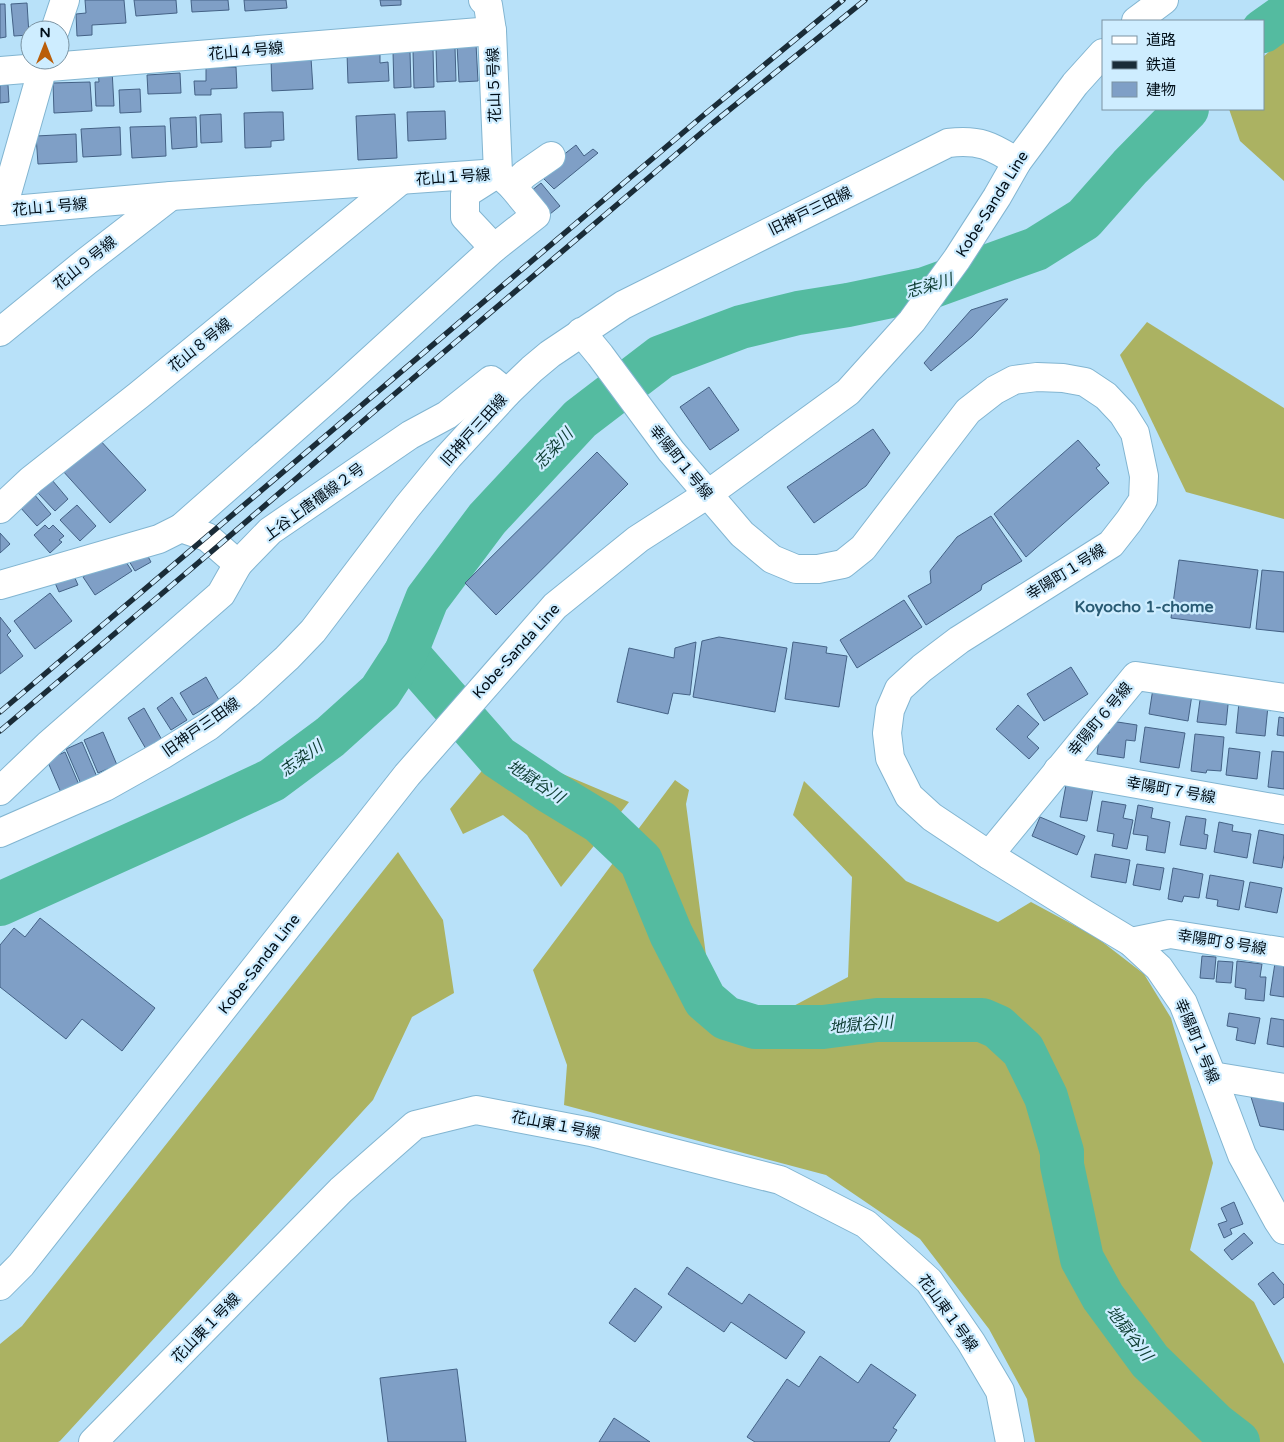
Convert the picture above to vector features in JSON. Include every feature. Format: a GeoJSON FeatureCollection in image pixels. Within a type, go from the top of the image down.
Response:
{"type":"FeatureCollection","features":[{"type":"Feature","properties":{"kind":"street"},"geometry":{"type":"LineString","coordinates":[[58,20],[65,0]]}},
{"type":"Feature","properties":{"kind":"street","name":"花山５号線"},"geometry":{"type":"LineString","coordinates":[[483,0],[488,5],[492,31],[505,180]]}},
{"type":"Feature","properties":{"kind":"street"},"geometry":{"type":"LineString","coordinates":[[1137,20],[1164,0]]}},
{"type":"Feature","properties":{"kind":"street","name":"花山４号線"},"geometry":{"type":"LineString","coordinates":[[70,62],[492,31]]}},
{"type":"Feature","properties":{"kind":"street","name":"Kobe-Sanda Line"},"geometry":{"type":"LineString","coordinates":[[0,1286],[21,1265],[395,791],[555,606],[638,539],[708,494],[848,392],[912,321],[957,259],[1018,162],[1075,84],[1102,54]]}},
{"type":"Feature","properties":{"kind":"street","name":"花山４号線"},"geometry":{"type":"LineString","coordinates":[[0,71],[20,68]]}},
{"type":"Feature","properties":{"kind":"street"},"geometry":{"type":"LineString","coordinates":[[1,211],[41,70]]}},
{"type":"Feature","properties":{"kind":"street","name":"旧神戸三田線"},"geometry":{"type":"LineString","coordinates":[[0,833],[105,787],[162,755],[209,726],[249,693],[313,631],[407,506],[448,457],[507,393],[550,354],[580,332],[623,305],[948,143],[960,141],[979,142],[1018,162]]}},
{"type":"Feature","properties":{"kind":"street"},"geometry":{"type":"LineString","coordinates":[[494,248],[465,217],[465,194],[525,174],[551,156]]}},
{"type":"Feature","properties":{"kind":"street","name":"花山１号線"},"geometry":{"type":"LineString","coordinates":[[1,211],[171,196],[400,180],[505,180],[536,215],[494,248],[339,389],[181,528]]}},
{"type":"Feature","properties":{"kind":"street","name":"花山８号線"},"geometry":{"type":"LineString","coordinates":[[0,509],[31,480],[139,395],[400,180]]}},
{"type":"Feature","properties":{"kind":"street","name":"花山９号線"},"geometry":{"type":"LineString","coordinates":[[0,332],[171,196]]}},
{"type":"Feature","properties":{"kind":"street","name":"幸陽町１号線"},"geometry":{"type":"LineString","coordinates":[[580,332],[600,355],[671,451],[742,534],[772,558],[796,569],[818,569],[843,564],[863,548],[968,411],[995,390],[1014,380],[1054,377],[1085,382],[1106,396],[1123,414],[1135,433],[1144,476],[1143,500],[1129,522],[1111,544],[959,640],[922,668],[899,690],[890,710],[887,733],[890,758],[909,796],[932,817],[989,855],[1131,942],[1160,968],[1183,1003],[1242,1155],[1282,1225]]}},
{"type":"Feature","properties":{"kind":"street","name":"上谷上唐櫃線２号"},"geometry":{"type":"LineString","coordinates":[[238,564],[270,531],[410,435],[447,415],[491,380],[507,393]]}},
{"type":"Feature","properties":{"kind":"street"},"geometry":{"type":"LineString","coordinates":[[0,483],[31,480]]}},
{"type":"Feature","properties":{"kind":"street"},"geometry":{"type":"LineString","coordinates":[[0,585],[140,545],[159,539],[181,528],[207,537],[238,564],[221,594],[48,745],[0,792]]}},
{"type":"Feature","properties":{"kind":"street","name":"幸陽町６号線"},"geometry":{"type":"LineString","coordinates":[[989,855],[1136,676],[1284,698]]}},
{"type":"Feature","properties":{"kind":"street","name":"幸陽町７号線"},"geometry":{"type":"LineString","coordinates":[[1058,770],[1284,810]]}},
{"type":"Feature","properties":{"kind":"street","name":"幸陽町８号線"},"geometry":{"type":"LineString","coordinates":[[1131,942],[1170,934],[1284,952]]}},
{"type":"Feature","properties":{"kind":"street"},"geometry":{"type":"LineString","coordinates":[[1212,1076],[1284,1088]]}},
{"type":"Feature","properties":{"kind":"street","name":"花山東１号線"},"geometry":{"type":"LineString","coordinates":[[93,1442],[341,1190],[415,1125],[476,1110],[592,1132],[780,1180],[866,1224],[929,1281],[971,1342],[1000,1391],[1010,1442]]}},
{"type":"Feature","properties":{"kind":"green space"},"geometry":{"type":"Polygon","coordinates":[[[1284,39],[1284,181],[1240,141],[1229,110],[1264,110],[1264,56],[1284,39]]]}},
{"type":"Feature","properties":{"kind":"green space"},"geometry":{"type":"Polygon","coordinates":[[[1147,322],[1284,408],[1284,519],[1186,492],[1120,355],[1147,322]]]}},
{"type":"Feature","properties":{"kind":"green space"},"geometry":{"type":"Polygon","coordinates":[[[501,748],[629,802],[561,887],[527,835],[503,815],[463,834],[450,809],[501,748]]]}},
{"type":"Feature","properties":{"kind":"green space"},"geometry":{"type":"Polygon","coordinates":[[[675,780],[689,790],[686,804],[707,963],[726,1000],[786,1010],[848,977],[852,877],[793,815],[804,781],[906,881],[998,922],[1031,902],[1096,937],[1144,974],[1171,1018],[1213,1163],[1190,1250],[1254,1302],[1284,1364],[1284,1442],[1035,1442],[1027,1399],[989,1329],[920,1239],[826,1175],[564,1105],[567,1065],[533,970],[675,780]]]}},
{"type":"Feature","properties":{"kind":"green space"},"geometry":{"type":"Polygon","coordinates":[[[398,852],[443,920],[454,993],[412,1017],[373,1100],[60,1441],[0,1442],[0,1344],[22,1326],[398,852]]]}},
{"type":"Feature","properties":{"kind":"building"},"geometry":{"type":"Polygon","coordinates":[[[85,0],[124,0],[126,23],[92,25],[92,35],[77,36],[76,14],[86,13],[85,0]]]}},
{"type":"Feature","properties":{"kind":"building"},"geometry":{"type":"Polygon","coordinates":[[[134,0],[176,0],[177,13],[136,16],[134,0]]]}},
{"type":"Feature","properties":{"kind":"building"},"geometry":{"type":"Polygon","coordinates":[[[191,0],[228,0],[229,10],[192,12],[191,0]]]}},
{"type":"Feature","properties":{"kind":"building"},"geometry":{"type":"Polygon","coordinates":[[[244,0],[286,0],[287,8],[245,11],[244,0]]]}},
{"type":"Feature","properties":{"kind":"building"},"geometry":{"type":"Polygon","coordinates":[[[380,0],[401,0],[401,5],[381,6],[380,0]]]}},
{"type":"Feature","properties":{"kind":"building"},"geometry":{"type":"Polygon","coordinates":[[[27,3],[28,20],[20,20],[20,36],[14,36],[11,4],[27,3]]]}},
{"type":"Feature","properties":{"kind":"building"},"geometry":{"type":"Polygon","coordinates":[[[0,4],[5,4],[6,37],[0,38],[0,4]]]}},
{"type":"Feature","properties":{"kind":"building"},"geometry":{"type":"Polygon","coordinates":[[[476,44],[478,81],[459,82],[457,45],[476,44]]]}},
{"type":"Feature","properties":{"kind":"building"},"geometry":{"type":"Polygon","coordinates":[[[455,47],[456,81],[437,82],[436,48],[455,47]]]}},
{"type":"Feature","properties":{"kind":"building"},"geometry":{"type":"Polygon","coordinates":[[[433,50],[434,87],[414,88],[413,51],[433,50]]]}},
{"type":"Feature","properties":{"kind":"building"},"geometry":{"type":"Polygon","coordinates":[[[380,51],[380,63],[388,62],[389,81],[348,83],[347,53],[380,51]]]}},
{"type":"Feature","properties":{"kind":"building"},"geometry":{"type":"Polygon","coordinates":[[[393,52],[410,52],[411,87],[394,88],[393,52]]]}},
{"type":"Feature","properties":{"kind":"building"},"geometry":{"type":"Polygon","coordinates":[[[311,58],[313,89],[272,91],[271,60],[311,58]]]}},
{"type":"Feature","properties":{"kind":"building"},"geometry":{"type":"Polygon","coordinates":[[[236,67],[237,88],[211,89],[211,95],[195,95],[194,81],[206,81],[206,68],[236,67]]]}},
{"type":"Feature","properties":{"kind":"building"},"geometry":{"type":"Polygon","coordinates":[[[98,70],[112,70],[114,106],[96,106],[95,82],[99,82],[98,70]]]}},
{"type":"Feature","properties":{"kind":"building"},"geometry":{"type":"Polygon","coordinates":[[[180,73],[181,93],[148,94],[147,75],[180,73]]]}},
{"type":"Feature","properties":{"kind":"building"},"geometry":{"type":"Polygon","coordinates":[[[90,82],[92,111],[54,113],[53,83],[90,82]]]}},
{"type":"Feature","properties":{"kind":"building"},"geometry":{"type":"Polygon","coordinates":[[[0,85],[8,85],[9,102],[0,103],[0,85]]]}},
{"type":"Feature","properties":{"kind":"building"},"geometry":{"type":"Polygon","coordinates":[[[140,89],[141,112],[120,113],[119,90],[140,89]]]}},
{"type":"Feature","properties":{"kind":"building"},"geometry":{"type":"Polygon","coordinates":[[[445,111],[446,139],[408,141],[407,112],[445,111]]]}},
{"type":"Feature","properties":{"kind":"building"},"geometry":{"type":"Polygon","coordinates":[[[283,112],[284,140],[271,141],[271,147],[245,148],[244,113],[283,112]]]}},
{"type":"Feature","properties":{"kind":"building"},"geometry":{"type":"Polygon","coordinates":[[[221,114],[222,142],[201,143],[200,115],[221,114]]]}},
{"type":"Feature","properties":{"kind":"building"},"geometry":{"type":"Polygon","coordinates":[[[395,114],[397,158],[358,160],[356,116],[395,114]]]}},
{"type":"Feature","properties":{"kind":"building"},"geometry":{"type":"Polygon","coordinates":[[[196,117],[197,147],[172,149],[170,118],[196,117]]]}},
{"type":"Feature","properties":{"kind":"building"},"geometry":{"type":"Polygon","coordinates":[[[165,126],[166,156],[132,158],[130,127],[165,126]]]}},
{"type":"Feature","properties":{"kind":"building"},"geometry":{"type":"Polygon","coordinates":[[[120,127],[121,155],[83,157],[81,129],[120,127]]]}},
{"type":"Feature","properties":{"kind":"building"},"geometry":{"type":"Polygon","coordinates":[[[76,134],[77,162],[38,164],[36,136],[76,134]]]}},
{"type":"Feature","properties":{"kind":"building"},"geometry":{"type":"Polygon","coordinates":[[[576,145],[584,156],[593,149],[598,153],[554,189],[539,174],[576,145]]]}},
{"type":"Feature","properties":{"kind":"building"},"geometry":{"type":"Polygon","coordinates":[[[541,183],[560,206],[550,214],[531,191],[541,183]]]}},
{"type":"Feature","properties":{"kind":"building"},"geometry":{"type":"Polygon","coordinates":[[[1008,299],[972,337],[931,371],[924,363],[971,310],[1008,299]]]}},
{"type":"Feature","properties":{"kind":"building"},"geometry":{"type":"Polygon","coordinates":[[[709,387],[739,430],[710,450],[680,407],[709,387]]]}},
{"type":"Feature","properties":{"kind":"building"},"geometry":{"type":"Polygon","coordinates":[[[873,429],[890,453],[866,486],[814,523],[787,487],[873,429]]]}},
{"type":"Feature","properties":{"kind":"building"},"geometry":{"type":"Polygon","coordinates":[[[98,438],[146,490],[110,523],[62,470],[98,438]]]}},
{"type":"Feature","properties":{"kind":"building"},"geometry":{"type":"Polygon","coordinates":[[[1078,440],[1100,465],[1096,468],[1109,483],[1026,557],[994,514],[1078,440]]]}},
{"type":"Feature","properties":{"kind":"building"},"geometry":{"type":"Polygon","coordinates":[[[597,452],[628,484],[496,615],[465,583],[597,452]]]}},
{"type":"Feature","properties":{"kind":"building"},"geometry":{"type":"Polygon","coordinates":[[[52,480],[68,499],[55,511],[38,493],[52,480]]]}},
{"type":"Feature","properties":{"kind":"building"},"geometry":{"type":"Polygon","coordinates":[[[33,493],[51,514],[37,526],[19,506],[33,493]]]}},
{"type":"Feature","properties":{"kind":"building"},"geometry":{"type":"Polygon","coordinates":[[[77,505],[96,526],[80,541],[60,520],[77,505]]]}},
{"type":"Feature","properties":{"kind":"building"},"geometry":{"type":"Polygon","coordinates":[[[991,516],[1022,561],[982,585],[981,590],[926,625],[908,596],[931,583],[930,571],[957,537],[991,516]]]}},
{"type":"Feature","properties":{"kind":"building"},"geometry":{"type":"Polygon","coordinates":[[[45,525],[49,529],[53,525],[64,536],[59,540],[62,542],[50,553],[34,535],[45,525]]]}},
{"type":"Feature","properties":{"kind":"building"},"geometry":{"type":"Polygon","coordinates":[[[0,533],[10,544],[0,553],[0,533]]]}},
{"type":"Feature","properties":{"kind":"building"},"geometry":{"type":"Polygon","coordinates":[[[143,547],[151,562],[135,571],[126,556],[143,547]]]}},
{"type":"Feature","properties":{"kind":"building"},"geometry":{"type":"Polygon","coordinates":[[[120,553],[132,571],[95,595],[83,577],[120,553]]]}},
{"type":"Feature","properties":{"kind":"building"},"geometry":{"type":"Polygon","coordinates":[[[1179,560],[1258,570],[1250,628],[1171,618],[1179,560]]]}},
{"type":"Feature","properties":{"kind":"building"},"geometry":{"type":"Polygon","coordinates":[[[71,569],[78,585],[59,592],[52,576],[71,569]]]}},
{"type":"Feature","properties":{"kind":"building"},"geometry":{"type":"Polygon","coordinates":[[[1262,570],[1284,572],[1284,632],[1256,629],[1262,570]]]}},
{"type":"Feature","properties":{"kind":"building"},"geometry":{"type":"Polygon","coordinates":[[[50,593],[72,621],[35,649],[14,621],[50,593]]]}},
{"type":"Feature","properties":{"kind":"building"},"geometry":{"type":"Polygon","coordinates":[[[904,600],[922,627],[857,668],[840,640],[904,600]]]}},
{"type":"Feature","properties":{"kind":"building"},"geometry":{"type":"Polygon","coordinates":[[[0,617],[11,631],[7,635],[23,656],[0,674],[0,617]]]}},
{"type":"Feature","properties":{"kind":"building"},"geometry":{"type":"Polygon","coordinates":[[[719,637],[787,648],[775,712],[693,697],[702,641],[719,637]]]}},
{"type":"Feature","properties":{"kind":"building"},"geometry":{"type":"Polygon","coordinates":[[[696,642],[690,695],[673,693],[668,714],[617,702],[629,648],[674,658],[675,648],[696,642]]]}},
{"type":"Feature","properties":{"kind":"building"},"geometry":{"type":"Polygon","coordinates":[[[793,642],[827,647],[826,653],[847,656],[839,707],[785,699],[793,642]]]}},
{"type":"Feature","properties":{"kind":"building"},"geometry":{"type":"Polygon","coordinates":[[[1071,667],[1088,694],[1044,721],[1027,694],[1071,667]]]}},
{"type":"Feature","properties":{"kind":"building"},"geometry":{"type":"Polygon","coordinates":[[[206,677],[219,700],[193,715],[180,693],[206,677]]]}},
{"type":"Feature","properties":{"kind":"building"},"geometry":{"type":"Polygon","coordinates":[[[1154,682],[1193,688],[1188,721],[1149,714],[1154,682]]]}},
{"type":"Feature","properties":{"kind":"building"},"geometry":{"type":"Polygon","coordinates":[[[1207,692],[1229,695],[1226,725],[1197,722],[1200,700],[1206,700],[1207,692]]]}},
{"type":"Feature","properties":{"kind":"building"},"geometry":{"type":"Polygon","coordinates":[[[172,697],[187,720],[171,730],[157,708],[172,697]]]}},
{"type":"Feature","properties":{"kind":"building"},"geometry":{"type":"Polygon","coordinates":[[[1239,702],[1268,706],[1265,736],[1236,733],[1239,702]]]}},
{"type":"Feature","properties":{"kind":"building"},"geometry":{"type":"Polygon","coordinates":[[[1018,705],[1039,724],[1027,737],[1039,748],[1029,759],[996,729],[1018,705]]]}},
{"type":"Feature","properties":{"kind":"building"},"geometry":{"type":"Polygon","coordinates":[[[144,708],[162,740],[146,749],[128,718],[144,708]]]}},
{"type":"Feature","properties":{"kind":"building"},"geometry":{"type":"Polygon","coordinates":[[[1279,717],[1284,718],[1284,736],[1277,735],[1279,717]]]}},
{"type":"Feature","properties":{"kind":"building"},"geometry":{"type":"Polygon","coordinates":[[[1111,721],[1137,725],[1135,741],[1126,740],[1124,758],[1097,754],[1100,732],[1109,733],[1111,721]]]}},
{"type":"Feature","properties":{"kind":"building"},"geometry":{"type":"Polygon","coordinates":[[[1145,727],[1185,733],[1179,768],[1140,762],[1145,727]]]}},
{"type":"Feature","properties":{"kind":"building"},"geometry":{"type":"Polygon","coordinates":[[[103,732],[117,765],[98,773],[84,740],[103,732]]]}},
{"type":"Feature","properties":{"kind":"building"},"geometry":{"type":"Polygon","coordinates":[[[1195,734],[1224,737],[1221,771],[1207,770],[1206,773],[1191,771],[1195,734]]]}},
{"type":"Feature","properties":{"kind":"building"},"geometry":{"type":"Polygon","coordinates":[[[82,742],[97,777],[81,784],[66,749],[82,742]]]}},
{"type":"Feature","properties":{"kind":"building"},"geometry":{"type":"Polygon","coordinates":[[[1229,748],[1260,752],[1257,779],[1226,775],[1229,748]]]}},
{"type":"Feature","properties":{"kind":"building"},"geometry":{"type":"Polygon","coordinates":[[[1272,751],[1284,752],[1284,789],[1268,787],[1272,751]]]}},
{"type":"Feature","properties":{"kind":"building"},"geometry":{"type":"Polygon","coordinates":[[[65,752],[80,787],[62,795],[47,760],[65,752]]]}},
{"type":"Feature","properties":{"kind":"building"},"geometry":{"type":"Polygon","coordinates":[[[1066,785],[1093,789],[1087,821],[1060,817],[1066,785]]]}},
{"type":"Feature","properties":{"kind":"building"},"geometry":{"type":"Polygon","coordinates":[[[1102,801],[1126,805],[1123,818],[1133,820],[1127,849],[1112,846],[1114,834],[1097,831],[1102,801]]]}},
{"type":"Feature","properties":{"kind":"building"},"geometry":{"type":"Polygon","coordinates":[[[1138,805],[1153,808],[1151,818],[1170,822],[1165,853],[1146,850],[1148,836],[1133,834],[1138,805]]]}},
{"type":"Feature","properties":{"kind":"building"},"geometry":{"type":"Polygon","coordinates":[[[1186,816],[1206,819],[1204,834],[1208,835],[1206,849],[1180,845],[1186,816]]]}},
{"type":"Feature","properties":{"kind":"building"},"geometry":{"type":"Polygon","coordinates":[[[1040,817],[1085,836],[1077,855],[1032,836],[1040,817]]]}},
{"type":"Feature","properties":{"kind":"building"},"geometry":{"type":"Polygon","coordinates":[[[1219,822],[1233,825],[1232,831],[1251,834],[1247,858],[1214,852],[1219,822]]]}},
{"type":"Feature","properties":{"kind":"building"},"geometry":{"type":"Polygon","coordinates":[[[1259,830],[1284,835],[1282,868],[1253,863],[1259,830]]]}},
{"type":"Feature","properties":{"kind":"building"},"geometry":{"type":"Polygon","coordinates":[[[1095,854],[1130,860],[1126,883],[1091,877],[1095,854]]]}},
{"type":"Feature","properties":{"kind":"building"},"geometry":{"type":"Polygon","coordinates":[[[1137,864],[1164,868],[1160,890],[1133,885],[1137,864]]]}},
{"type":"Feature","properties":{"kind":"building"},"geometry":{"type":"Polygon","coordinates":[[[1173,868],[1203,874],[1199,898],[1184,896],[1182,902],[1168,899],[1173,868]]]}},
{"type":"Feature","properties":{"kind":"building"},"geometry":{"type":"Polygon","coordinates":[[[1210,875],[1244,881],[1239,910],[1217,906],[1218,900],[1206,898],[1210,875]]]}},
{"type":"Feature","properties":{"kind":"building"},"geometry":{"type":"Polygon","coordinates":[[[1250,882],[1282,888],[1277,913],[1245,907],[1250,882]]]}},
{"type":"Feature","properties":{"kind":"building"},"geometry":{"type":"Polygon","coordinates":[[[40,918],[155,1008],[122,1051],[82,1019],[66,1039],[0,987],[0,945],[14,928],[25,937],[40,918]]]}},
{"type":"Feature","properties":{"kind":"building"},"geometry":{"type":"Polygon","coordinates":[[[1202,956],[1216,957],[1214,979],[1200,978],[1202,956]]]}},
{"type":"Feature","properties":{"kind":"building"},"geometry":{"type":"Polygon","coordinates":[[[1218,961],[1233,962],[1231,983],[1216,982],[1218,961]]]}},
{"type":"Feature","properties":{"kind":"building"},"geometry":{"type":"Polygon","coordinates":[[[1237,961],[1262,964],[1260,977],[1266,977],[1264,1001],[1245,999],[1246,989],[1235,987],[1237,961]]]}},
{"type":"Feature","properties":{"kind":"building"},"geometry":{"type":"Polygon","coordinates":[[[1275,963],[1284,964],[1284,997],[1270,995],[1275,963]]]}},
{"type":"Feature","properties":{"kind":"building"},"geometry":{"type":"Polygon","coordinates":[[[1229,1013],[1260,1018],[1255,1044],[1236,1040],[1238,1028],[1227,1026],[1229,1013]]]}},
{"type":"Feature","properties":{"kind":"building"},"geometry":{"type":"Polygon","coordinates":[[[1271,1018],[1284,1020],[1284,1047],[1267,1044],[1271,1018]]]}},
{"type":"Feature","properties":{"kind":"building"},"geometry":{"type":"Polygon","coordinates":[[[1251,1097],[1284,1102],[1284,1130],[1260,1126],[1251,1097]]]}},
{"type":"Feature","properties":{"kind":"building"},"geometry":{"type":"Polygon","coordinates":[[[1234,1202],[1243,1224],[1230,1229],[1232,1234],[1224,1238],[1218,1224],[1227,1221],[1221,1208],[1234,1202]]]}},
{"type":"Feature","properties":{"kind":"building"},"geometry":{"type":"Polygon","coordinates":[[[1244,1233],[1253,1243],[1232,1260],[1224,1250],[1244,1233]]]}},
{"type":"Feature","properties":{"kind":"building"},"geometry":{"type":"Polygon","coordinates":[[[687,1267],[742,1304],[749,1294],[805,1332],[786,1359],[731,1322],[724,1332],[668,1294],[687,1267]]]}},
{"type":"Feature","properties":{"kind":"building"},"geometry":{"type":"Polygon","coordinates":[[[1273,1272],[1284,1285],[1284,1297],[1274,1305],[1258,1284],[1273,1272]]]}},
{"type":"Feature","properties":{"kind":"building"},"geometry":{"type":"Polygon","coordinates":[[[635,1288],[662,1307],[635,1342],[609,1323],[635,1288]]]}},
{"type":"Feature","properties":{"kind":"building"},"geometry":{"type":"Polygon","coordinates":[[[820,1356],[858,1383],[871,1364],[916,1395],[893,1428],[897,1430],[889,1442],[755,1442],[747,1437],[787,1379],[799,1387],[820,1356]]]}},
{"type":"Feature","properties":{"kind":"building"},"geometry":{"type":"Polygon","coordinates":[[[457,1369],[466,1442],[388,1442],[380,1378],[457,1369]]]}},
{"type":"Feature","properties":{"kind":"building"},"geometry":{"type":"Polygon","coordinates":[[[614,1418],[650,1442],[599,1442],[614,1418]]]}},
{"type":"Feature","properties":{"kind":"waterway","name":"志染川"},"geometry":{"type":"LineString","coordinates":[[1264,30],[1284,16]]}},
{"type":"Feature","properties":{"kind":"waterway","name":"志染川"},"geometry":{"type":"LineString","coordinates":[[0,904],[272,780],[330,737],[380,692],[406,652],[427,599],[487,519],[580,419],[661,357],[741,327],[798,313],[925,289],[1036,249],[1084,219],[1130,167],[1186,110]]}},
{"type":"Feature","properties":{"kind":"waterway","name":"地獄谷川"},"geometry":{"type":"LineString","coordinates":[[406,652],[498,757],[600,822],[641,861],[671,934],[705,1000],[726,1018],[755,1027],[823,1027],[877,1020],[982,1020],[998,1027],[1023,1050],[1046,1097],[1062,1152],[1062,1165],[1082,1259],[1103,1297],[1150,1361],[1216,1425],[1238,1442]]}},
{"type":"Feature","properties":{"kind":"railway"},"geometry":{"type":"LineString","coordinates":[[0,712],[705,114],[843,0]]}},
{"type":"Feature","properties":{"kind":"railway"},"geometry":{"type":"LineString","coordinates":[[0,731],[713,123],[865,0]]}},
{"type":"Feature","properties":{"kind":"district","name":"Koyocho 1-chome"},"geometry":{"type":"Point","coordinates":[1144,606]}}]}
